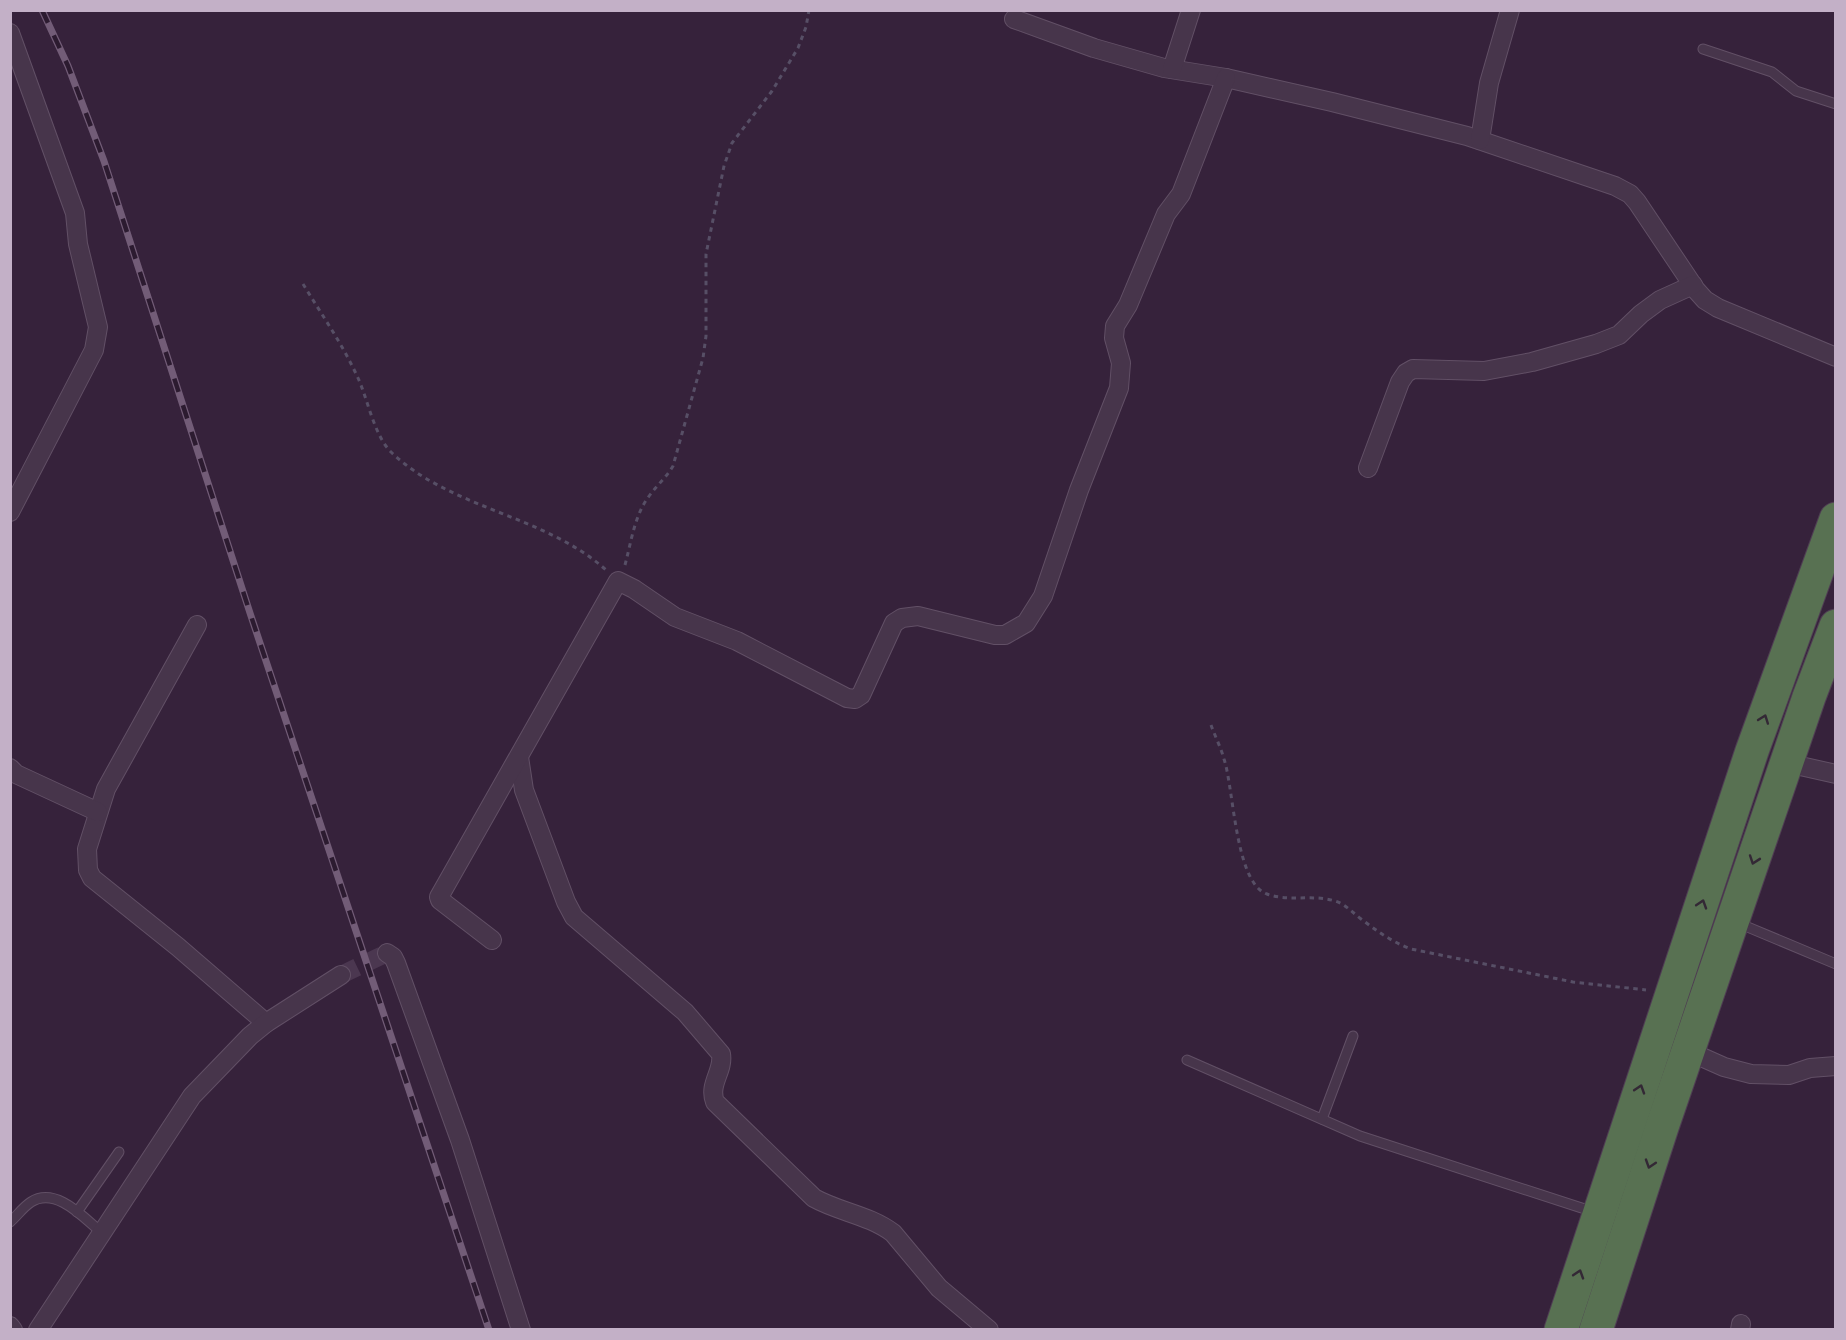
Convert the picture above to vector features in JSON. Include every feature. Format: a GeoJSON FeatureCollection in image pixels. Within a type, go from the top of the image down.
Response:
{"type":"FeatureCollection","features":[{"type":"Feature","properties":{"kind":"highway"},"geometry":{"type":"LineString","coordinates":[[1561,1329],[1732,811],[1836,519]]}},
{"type":"Feature","properties":{"kind":"highway"},"geometry":{"type":"LineString","coordinates":[[1596,1329],[1766,822],[1836,626]]}},
{"type":"Feature","properties":{"kind":"highway"},"geometry":{"type":"LineString","coordinates":[[1732,811],[1766,822]]}},
{"type":"Feature","properties":{"kind":"street"},"geometry":{"type":"LineString","coordinates":[[1172,69],[1191,10]]}},
{"type":"Feature","properties":{"kind":"street"},"geometry":{"type":"LineString","coordinates":[[1480,140],[1489,84],[1510,10]]}},
{"type":"Feature","properties":{"kind":"street"},"geometry":{"type":"LineString","coordinates":[[1014,19],[1094,48],[1172,69],[1226,78],[1332,102],[1480,140],[1615,186],[1630,194],[1644,210],[1705,300],[1718,308],[1836,357]]}},
{"type":"Feature","properties":{"kind":"street"},"geometry":{"type":"LineString","coordinates":[[10,33],[75,213],[78,244],[98,327],[94,350],[10,512]]}},
{"type":"Feature","properties":{"kind":"street"},"geometry":{"type":"LineString","coordinates":[[492,940],[439,897],[620,581],[675,617],[736,641],[847,698],[855,699],[861,695],[894,623],[902,618],[918,616],[995,635],[1005,635],[1026,622],[1043,596],[1079,490],[1119,388],[1121,363],[1113,333],[1117,321],[1128,305],[1166,214],[1181,194],[1226,78]]}},
{"type":"Feature","properties":{"kind":"street"},"geometry":{"type":"LineString","coordinates":[[1368,468],[1400,381],[1406,373],[1413,369],[1484,371],[1532,362],[1596,344],[1619,336],[1641,314],[1660,300],[1693,285]]}},
{"type":"Feature","properties":{"kind":"street"},"geometry":{"type":"LineString","coordinates":[[197,625],[117,768],[98,812],[87,849],[88,870],[92,878],[178,947],[266,1023]]}},
{"type":"Feature","properties":{"kind":"street"},"geometry":{"type":"LineString","coordinates":[[519,757],[524,790],[566,902],[574,917],[685,1012],[722,1053],[712,1086],[715,1102],[814,1198],[866,1218],[893,1233],[933,1282],[989,1329]]}},
{"type":"Feature","properties":{"kind":"street"},"geometry":{"type":"LineString","coordinates":[[1787,763],[1836,774]]}},
{"type":"Feature","properties":{"kind":"street"},"geometry":{"type":"LineString","coordinates":[[10,768],[16,774],[98,812]]}},
{"type":"Feature","properties":{"kind":"street"},"geometry":{"type":"LineString","coordinates":[[387,953],[396,963],[460,1140],[521,1329]]}},
{"type":"Feature","properties":{"kind":"street"},"geometry":{"type":"LineString","coordinates":[[38,1329],[192,1096],[250,1036],[266,1023],[341,975]]}},
{"type":"Feature","properties":{"kind":"street"},"geometry":{"type":"LineString","coordinates":[[1688,1051],[1724,1067],[1751,1074],[1789,1075],[1810,1068],[1836,1066]]}},
{"type":"Feature","properties":{"kind":"lane"},"geometry":{"type":"LineString","coordinates":[[1703,49],[1772,72],[1796,91],[1836,104]]}},
{"type":"Feature","properties":{"kind":"lane"},"geometry":{"type":"LineString","coordinates":[[1733,921],[1836,964]]}},
{"type":"Feature","properties":{"kind":"lane"},"geometry":{"type":"LineString","coordinates":[[1322,1119],[1353,1036]]}},
{"type":"Feature","properties":{"kind":"lane"},"geometry":{"type":"LineString","coordinates":[[1187,1060],[1360,1136],[1599,1213]]}},
{"type":"Feature","properties":{"kind":"lane"},"geometry":{"type":"LineString","coordinates":[[77,1212],[119,1152]]}},
{"type":"Feature","properties":{"kind":"lane"},"geometry":{"type":"LineString","coordinates":[[10,1222],[30,1203],[45,1197],[57,1199],[101,1232]]}},
{"type":"Feature","properties":{"kind":"path"},"geometry":{"type":"LineString","coordinates":[[303,284],[343,347],[362,387],[380,438],[392,453],[413,470],[436,484],[580,549],[620,581],[638,516],[647,499],[673,466],[703,358],[706,336],[706,254],[724,166],[732,143],[772,91],[798,48],[806,27],[809,10]]}},
{"type":"Feature","properties":{"kind":"path"},"geometry":{"type":"LineString","coordinates":[[1211,725],[1224,758],[1237,837],[1252,881],[1256,888],[1264,893],[1280,897],[1324,898],[1335,901],[1345,905],[1388,939],[1411,950],[1573,982],[1630,987],[1672,994]]}},
{"type":"Feature","properties":{"kind":"tunnel"},"geometry":{"type":"LineString","coordinates":[[341,975],[387,953]]}},
{"type":"Feature","properties":{"kind":"railway"},"geometry":{"type":"LineString","coordinates":[[42,10],[68,66],[104,161],[250,613],[489,1330]]}}]}
